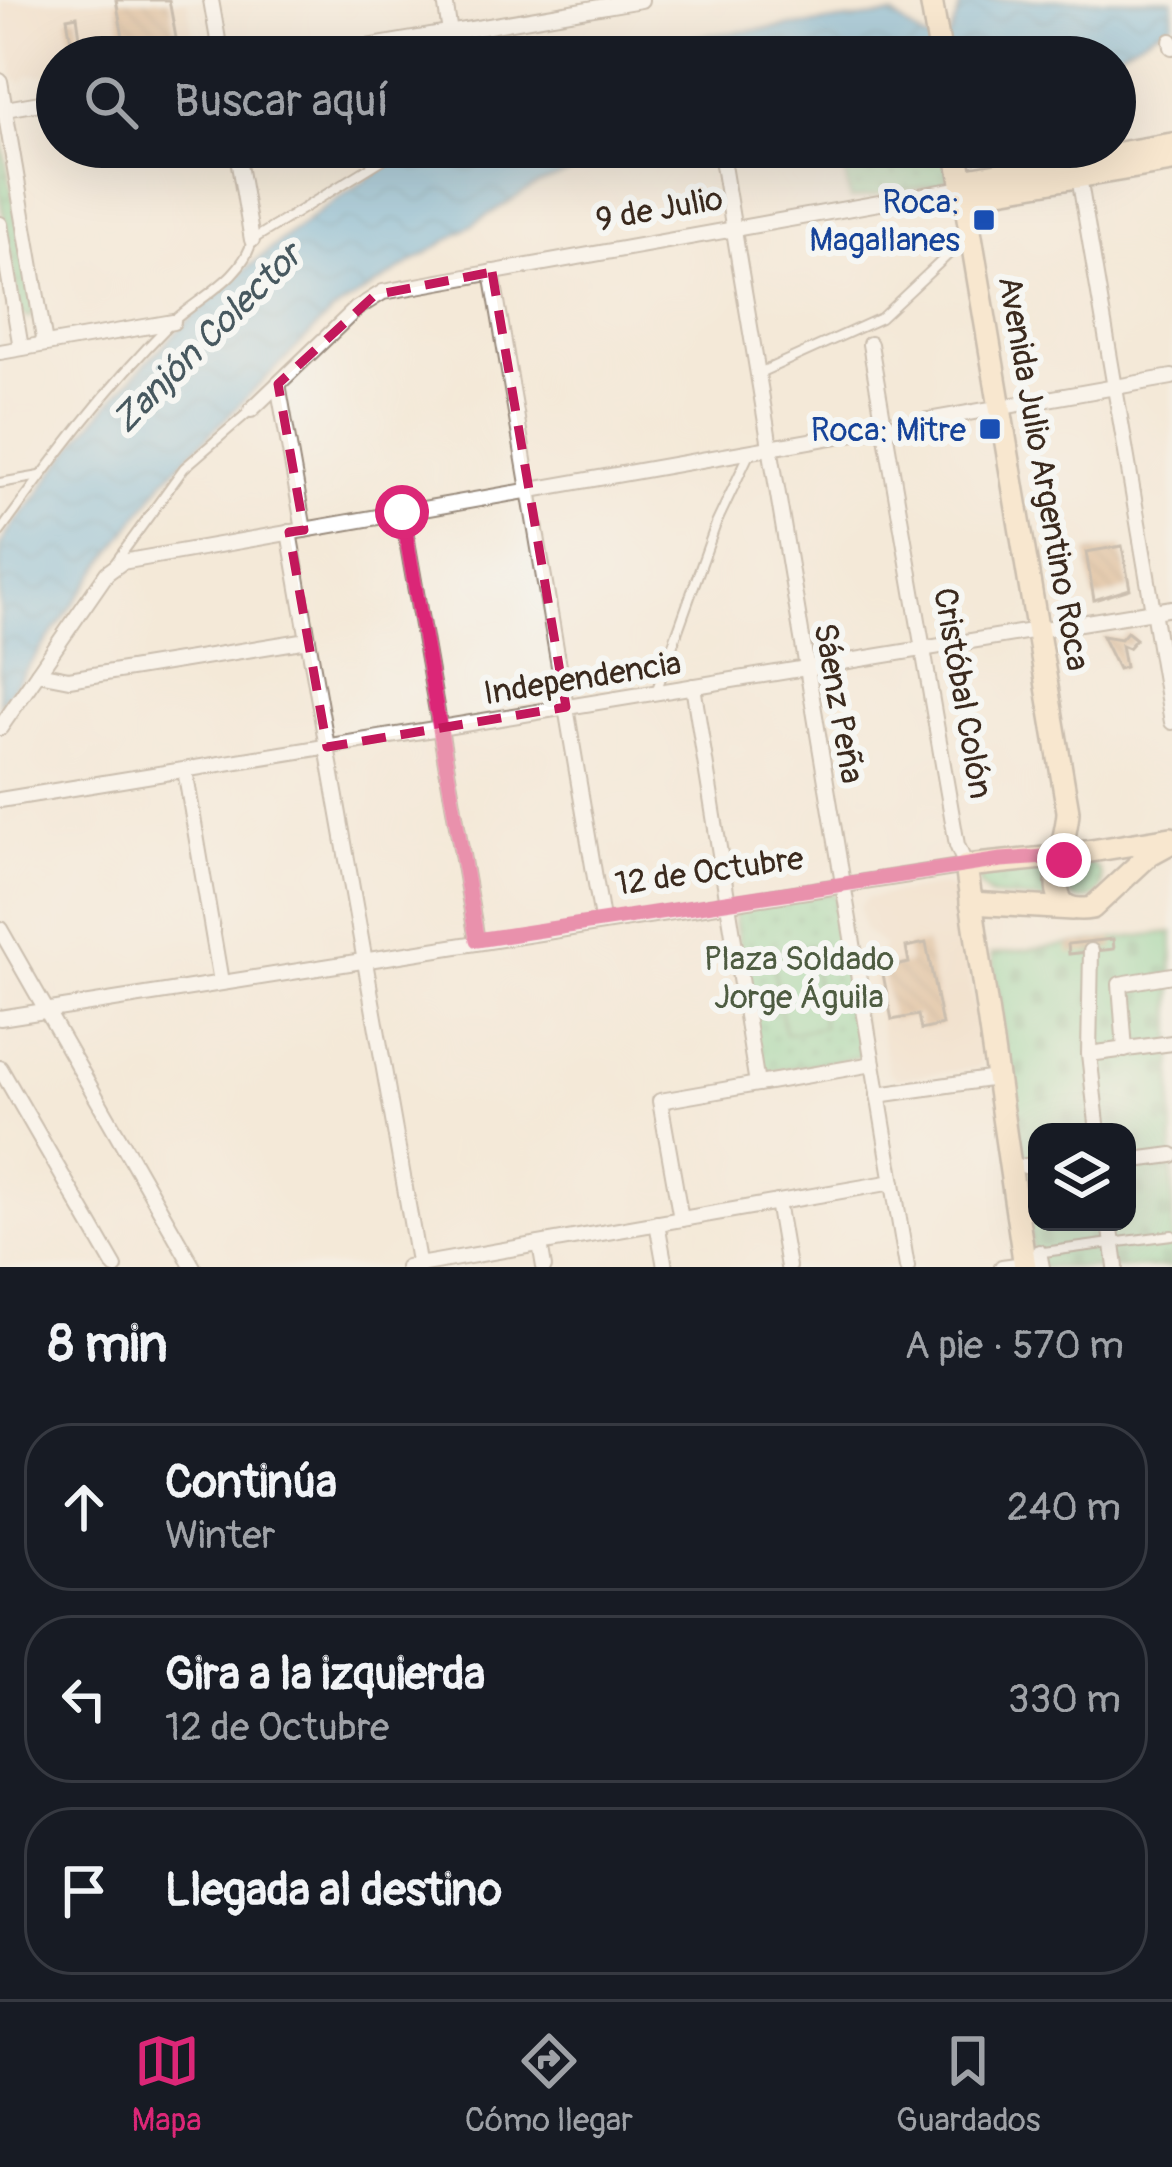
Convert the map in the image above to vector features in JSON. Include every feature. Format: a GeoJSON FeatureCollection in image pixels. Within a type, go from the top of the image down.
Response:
{"type":"FeatureCollection","features":[{"type":"Feature","properties":{"kind":"main road"},"geometry":{"type":"LineString","coordinates":[[932,0],[937,36]]}},
{"type":"Feature","properties":{"kind":"main road","name":"9 de Julio"},"geometry":{"type":"LineString","coordinates":[[1136,153],[1172,144]]}},
{"type":"Feature","properties":{"kind":"main road","name":"9 de Julio"},"geometry":{"type":"LineString","coordinates":[[1136,164],[1172,161]]}},
{"type":"Feature","properties":{"kind":"main road","name":"Avenida Julio Argentino Roca"},"geometry":{"type":"LineString","coordinates":[[960,168],[1076,857]]}},
{"type":"Feature","properties":{"kind":"main road","name":"9 de Julio"},"geometry":{"type":"LineString","coordinates":[[963,188],[1078,168]]}},
{"type":"Feature","properties":{"kind":"main road","name":"12 de Octubre"},"geometry":{"type":"LineString","coordinates":[[966,866],[1076,857],[1172,840]]}},
{"type":"Feature","properties":{"kind":"main road","name":"12 de Octubre"},"geometry":{"type":"LineString","coordinates":[[971,904],[1092,908],[1172,840]]}},
{"type":"Feature","properties":{"kind":"main road"},"geometry":{"type":"LineString","coordinates":[[1076,909],[1055,891],[1076,857],[1110,875],[1106,897]]}},
{"type":"Feature","properties":{"kind":"main road","name":"Cristóbal Colón"},"geometry":{"type":"LineString","coordinates":[[966,866],[1026,1262]]}},
{"type":"Feature","properties":{"kind":"street"},"geometry":{"type":"LineString","coordinates":[[211,0],[217,36]]}},
{"type":"Feature","properties":{"kind":"street"},"geometry":{"type":"LineString","coordinates":[[445,0],[450,33]]}},
{"type":"Feature","properties":{"kind":"street"},"geometry":{"type":"LineString","coordinates":[[432,36],[641,0]]}},
{"type":"Feature","properties":{"kind":"street"},"geometry":{"type":"LineString","coordinates":[[0,81],[45,344]]}},
{"type":"Feature","properties":{"kind":"street"},"geometry":{"type":"LineString","coordinates":[[2,109],[36,103]]}},
{"type":"Feature","properties":{"kind":"street"},"geometry":{"type":"LineString","coordinates":[[240,168],[252,240]]}},
{"type":"Feature","properties":{"kind":"street","name":"Sáenz Peña"},"geometry":{"type":"LineString","coordinates":[[724,168],[908,1267]]}},
{"type":"Feature","properties":{"kind":"street"},"geometry":{"type":"LineString","coordinates":[[1078,168],[1172,722]]}},
{"type":"Feature","properties":{"kind":"street","name":"9 de Julio"},"geometry":{"type":"LineString","coordinates":[[278,384],[369,299],[392,290],[963,188]]}},
{"type":"Feature","properties":{"kind":"street"},"geometry":{"type":"LineString","coordinates":[[0,224],[21,348]]}},
{"type":"Feature","properties":{"kind":"street"},"geometry":{"type":"LineString","coordinates":[[492,272],[602,919]]}},
{"type":"Feature","properties":{"kind":"street"},"geometry":{"type":"LineString","coordinates":[[0,352],[173,322]]}},
{"type":"Feature","properties":{"kind":"street","name":"Cristóbal Colón"},"geometry":{"type":"LineString","coordinates":[[871,344],[958,847],[966,866]]}},
{"type":"Feature","properties":{"kind":"street"},"geometry":{"type":"LineString","coordinates":[[0,728],[115,565],[1172,377]]}},
{"type":"Feature","properties":{"kind":"street"},"geometry":{"type":"LineString","coordinates":[[251,410],[278,384]]}},
{"type":"Feature","properties":{"kind":"street"},"geometry":{"type":"LineString","coordinates":[[278,384],[308,640],[415,1266],[893,1182]]}},
{"type":"Feature","properties":{"kind":"street"},"geometry":{"type":"LineString","coordinates":[[402,512],[477,940]]}},
{"type":"Feature","properties":{"kind":"street","name":"Independencia"},"geometry":{"type":"LineString","coordinates":[[0,800],[1172,608]]}},
{"type":"Feature","properties":{"kind":"street"},"geometry":{"type":"LineString","coordinates":[[38,673],[69,679],[308,640]]}},
{"type":"Feature","properties":{"kind":"street"},"geometry":{"type":"LineString","coordinates":[[693,686],[757,1084]]}},
{"type":"Feature","properties":{"kind":"street"},"geometry":{"type":"LineString","coordinates":[[185,770],[221,982]]}},
{"type":"Feature","properties":{"kind":"street","name":"12 de Octubre"},"geometry":{"type":"LineString","coordinates":[[0,1018],[602,919],[966,866]]}},
{"type":"Feature","properties":{"kind":"street"},"geometry":{"type":"LineString","coordinates":[[0,929],[193,1267]]}},
{"type":"Feature","properties":{"kind":"street"},"geometry":{"type":"LineString","coordinates":[[1091,951],[1089,1054],[1097,1123]]}},
{"type":"Feature","properties":{"kind":"street"},"geometry":{"type":"LineString","coordinates":[[1125,1050],[1120,984],[1172,975]]}},
{"type":"Feature","properties":{"kind":"street"},"geometry":{"type":"LineString","coordinates":[[1089,1054],[1172,1043]]}},
{"type":"Feature","properties":{"kind":"street"},"geometry":{"type":"LineString","coordinates":[[681,1219],[660,1101],[873,1064]]}},
{"type":"Feature","properties":{"kind":"street"},"geometry":{"type":"LineString","coordinates":[[1,1071],[115,1267]]}},
{"type":"Feature","properties":{"kind":"street"},"geometry":{"type":"LineString","coordinates":[[878,1095],[996,1078]]}},
{"type":"Feature","properties":{"kind":"street"},"geometry":{"type":"LineString","coordinates":[[1136,1160],[1172,1155]]}},
{"type":"Feature","properties":{"kind":"street"},"geometry":{"type":"LineString","coordinates":[[778,1202],[788,1267]]}},
{"type":"Feature","properties":{"kind":"street"},"geometry":{"type":"LineString","coordinates":[[657,1223],[665,1267]]}},
{"type":"Feature","properties":{"kind":"street"},"geometry":{"type":"LineString","coordinates":[[1111,1231],[1116,1267]]}},
{"type":"Feature","properties":{"kind":"street"},"geometry":{"type":"LineString","coordinates":[[540,1244],[544,1267]]}},
{"type":"Feature","properties":{"kind":"lane"},"geometry":{"type":"LineString","coordinates":[[0,532],[85,416],[173,322],[243,264],[252,240],[369,168]]}},
{"type":"Feature","properties":{"kind":"lane"},"geometry":{"type":"LineString","coordinates":[[758,374],[866,327],[908,298],[971,233]]}},
{"type":"Feature","properties":{"kind":"lane"},"geometry":{"type":"LineString","coordinates":[[866,327],[871,344]]}},
{"type":"Feature","properties":{"kind":"lane"},"geometry":{"type":"LineString","coordinates":[[115,565],[123,545],[184,468],[251,410]]}},
{"type":"Feature","properties":{"kind":"lane"},"geometry":{"type":"LineString","coordinates":[[656,692],[716,524],[751,451]]}},
{"type":"Feature","properties":{"kind":"lane"},"geometry":{"type":"LineString","coordinates":[[0,483],[41,476]]}},
{"type":"Feature","properties":{"kind":"lane"},"geometry":{"type":"LineString","coordinates":[[1026,1262],[1172,1235]]}},
{"type":"Feature","properties":{"kind":"highlighted area"},"geometry":{"type":"Polygon","coordinates":[[[492,272],[566,707],[327,747],[289,532],[304,530],[278,384],[375,295],[492,272]]]}},
{"type":"Feature","properties":{"kind":"shaded area"},"geometry":{"type":"Polygon","coordinates":[[[1,0],[187,0],[193,36],[36,36],[36,75],[28,75],[23,83],[14,78],[1,0]]]}},
{"type":"Feature","properties":{"kind":"shaded area"},"geometry":{"type":"Polygon","coordinates":[[[944,885],[956,892],[983,1059],[978,1068],[897,1079],[888,1072],[870,965],[884,946],[864,931],[859,907],[866,898],[944,885]]]}},
{"type":"Feature","properties":{"kind":"green space"},"geometry":{"type":"Polygon","coordinates":[[[0,129],[34,311],[29,318],[21,313],[0,194],[0,129]]]}},
{"type":"Feature","properties":{"kind":"green space"},"geometry":{"type":"Polygon","coordinates":[[[844,168],[948,168],[949,176],[941,184],[850,199],[844,168]]]}},
{"type":"Feature","properties":{"kind":"green space"},"geometry":{"type":"Polygon","coordinates":[[[1055,860],[1046,882],[1052,901],[990,896],[979,885],[980,871],[1055,860]]]}},
{"type":"Feature","properties":{"kind":"green space"},"geometry":{"type":"Polygon","coordinates":[[[1083,862],[1096,868],[1102,881],[1096,894],[1083,900],[1070,894],[1064,881],[1070,868],[1083,862]]]}},
{"type":"Feature","properties":{"kind":"green space","name":"Plaza Soldado Jorge Águila"},"geometry":{"type":"Polygon","coordinates":[[[832,892],[841,902],[864,1052],[860,1057],[760,1073],[733,907],[832,892]]]}},
{"type":"Feature","properties":{"kind":"green space"},"geometry":{"type":"Polygon","coordinates":[[[1172,932],[1172,1267],[1035,1267],[1030,1231],[1136,1231],[1136,1123],[1028,1123],[1028,1216],[992,954],[1172,932]]]}},
{"type":"Feature","properties":{"kind":"green space"},"geometry":{"type":"Polygon","coordinates":[[[810,945],[823,1027],[785,1034],[771,952],[810,945]]]}},
{"type":"Feature","properties":{"kind":"water"},"geometry":{"type":"Polygon","coordinates":[[[975,0],[1172,0],[1172,22],[1136,42],[1136,36],[950,36],[961,4],[975,0]]]}},
{"type":"Feature","properties":{"kind":"water"},"geometry":{"type":"Polygon","coordinates":[[[893,15],[920,36],[701,36],[893,15]]]}},
{"type":"Feature","properties":{"kind":"water","name":"Zanjón Colector"},"geometry":{"type":"Polygon","coordinates":[[[385,168],[580,168],[536,185],[331,313],[164,480],[0,705],[0,549],[10,529],[75,445],[162,347],[259,259],[385,168]]]}},
{"type":"Feature","properties":{"kind":"building"},"geometry":{"type":"Polygon","coordinates":[[[116,0],[169,0],[176,36],[123,36],[116,0]]]}},
{"type":"Feature","properties":{"kind":"building"},"geometry":{"type":"Polygon","coordinates":[[[77,16],[80,36],[70,36],[67,18],[77,16]]]}},
{"type":"Feature","properties":{"kind":"building"},"geometry":{"type":"Polygon","coordinates":[[[1122,546],[1130,589],[1094,600],[1086,552],[1122,546]]]}},
{"type":"Feature","properties":{"kind":"building"},"geometry":{"type":"Polygon","coordinates":[[[1127,632],[1136,639],[1128,648],[1121,645],[1125,667],[1118,669],[1102,636],[1121,639],[1127,632]]]}},
{"type":"Feature","properties":{"kind":"building"},"geometry":{"type":"Polygon","coordinates":[[[1113,939],[1114,949],[1069,954],[1068,944],[1113,939]]]}},
{"type":"Feature","properties":{"kind":"building"},"geometry":{"type":"Polygon","coordinates":[[[926,943],[942,1025],[921,1030],[918,1015],[892,1020],[882,969],[909,963],[906,947],[926,943]]]}},
{"type":"Feature","properties":{"kind":"place","name":"Roca: Magallanes"},"geometry":{"type":"Point","coordinates":[984,220]}},
{"type":"Feature","properties":{"kind":"place","name":"Roca: Mitre"},"geometry":{"type":"Point","coordinates":[990,429]}},
{"type":"Feature","properties":{"kind":"route"},"geometry":{"type":"LineString","coordinates":[[402,512],[477,940],[1001,860],[1074,855],[1064,860]]}}]}
